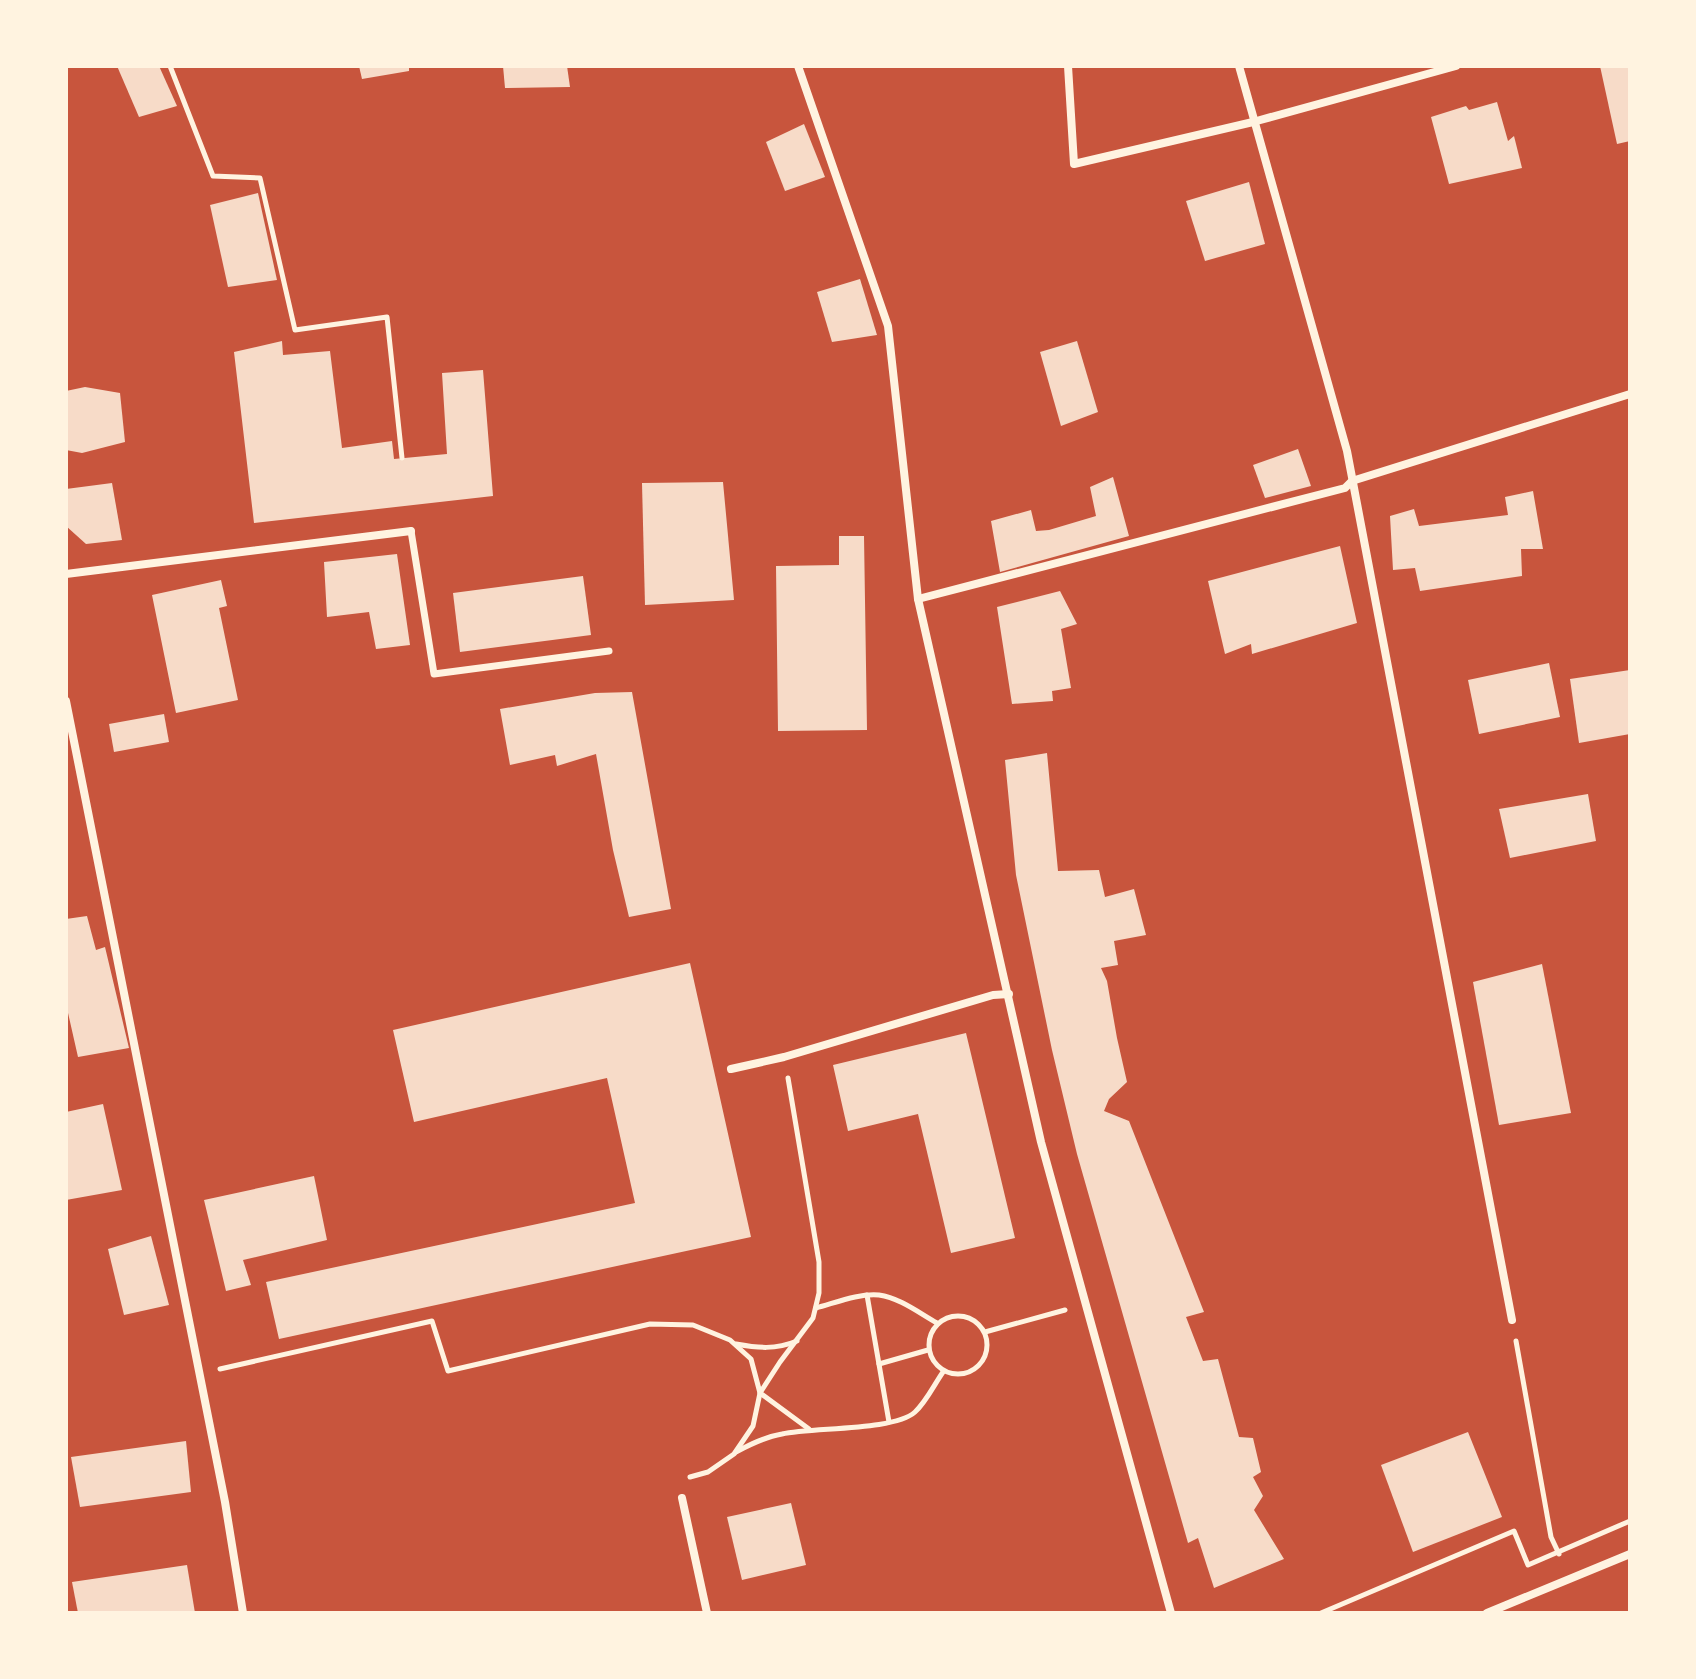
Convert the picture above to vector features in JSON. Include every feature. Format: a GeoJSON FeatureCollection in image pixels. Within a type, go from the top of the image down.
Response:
{"type":"FeatureCollection","features":[{"type":"Feature","properties":{"kind":"street"},"geometry":{"type":"LineString","coordinates":[[798,66],[888,326],[918,599],[1041,1142],[1171,1613]]}},
{"type":"Feature","properties":{"kind":"street"},"geometry":{"type":"LineString","coordinates":[[1068,66],[1074,164],[1253,122],[1456,66]]}},
{"type":"Feature","properties":{"kind":"street"},"geometry":{"type":"LineString","coordinates":[[1239,66],[1347,451],[1512,1320]]}},
{"type":"Feature","properties":{"kind":"street"},"geometry":{"type":"LineString","coordinates":[[918,599],[1345,488],[1352,481],[1630,394]]}},
{"type":"Feature","properties":{"kind":"street"},"geometry":{"type":"LineString","coordinates":[[66,574],[411,531],[434,674],[609,651]]}},
{"type":"Feature","properties":{"kind":"street"},"geometry":{"type":"LineString","coordinates":[[66,701],[225,1502],[243,1613]]}},
{"type":"Feature","properties":{"kind":"street"},"geometry":{"type":"LineString","coordinates":[[731,1069],[784,1057],[993,995],[1009,994]]}},
{"type":"Feature","properties":{"kind":"street"},"geometry":{"type":"LineString","coordinates":[[682,1498],[707,1613]]}},
{"type":"Feature","properties":{"kind":"street"},"geometry":{"type":"LineString","coordinates":[[1487,1613],[1630,1554]]}},
{"type":"Feature","properties":{"kind":"path"},"geometry":{"type":"LineString","coordinates":[[170,66],[213,176],[260,178],[295,330],[387,317],[402,458]]}},
{"type":"Feature","properties":{"kind":"path"},"geometry":{"type":"LineString","coordinates":[[734,1454],[753,1426],[760,1393],[813,1318],[819,1293],[819,1262],[784,1057]]}},
{"type":"Feature","properties":{"kind":"path"},"geometry":{"type":"LineString","coordinates":[[816,1308],[867,1295],[896,1300],[937,1323]]}},
{"type":"Feature","properties":{"kind":"path"},"geometry":{"type":"LineString","coordinates":[[867,1295],[889,1422]]}},
{"type":"Feature","properties":{"kind":"path"},"geometry":{"type":"LineString","coordinates":[[985,1332],[1085,1305]]}},
{"type":"Feature","properties":{"kind":"path"},"geometry":{"type":"LineString","coordinates":[[949,1315],[976,1319],[985,1332],[986,1350],[979,1368],[963,1374],[943,1372],[929,1350],[931,1334],[937,1323],[949,1315]]}},
{"type":"Feature","properties":{"kind":"path"},"geometry":{"type":"LineString","coordinates":[[1512,1320],[1551,1537],[1569,1579]]}},
{"type":"Feature","properties":{"kind":"path"},"geometry":{"type":"LineString","coordinates":[[200,1374],[432,1321],[448,1371],[650,1324],[693,1325],[735,1344],[762,1349],[783,1347],[798,1341]]}},
{"type":"Feature","properties":{"kind":"path"},"geometry":{"type":"LineString","coordinates":[[735,1344],[751,1359],[760,1393],[809,1429]]}},
{"type":"Feature","properties":{"kind":"path"},"geometry":{"type":"LineString","coordinates":[[879,1364],[929,1350]]}},
{"type":"Feature","properties":{"kind":"path"},"geometry":{"type":"LineString","coordinates":[[682,1498],[684,1479],[708,1472],[757,1441],[809,1429],[889,1422],[914,1414],[943,1372]]}},
{"type":"Feature","properties":{"kind":"path"},"geometry":{"type":"LineString","coordinates":[[1321,1613],[1514,1531],[1528,1565],[1630,1521]]}},
{"type":"Feature","properties":{"kind":"building"},"geometry":{"type":"Polygon","coordinates":[[[117,66],[159,66],[177,106],[139,117],[117,66]]]}},
{"type":"Feature","properties":{"kind":"building"},"geometry":{"type":"Polygon","coordinates":[[[359,66],[409,66],[409,71],[362,79],[359,66]]]}},
{"type":"Feature","properties":{"kind":"building"},"geometry":{"type":"Polygon","coordinates":[[[503,66],[567,66],[570,87],[505,88],[503,66]]]}},
{"type":"Feature","properties":{"kind":"building"},"geometry":{"type":"Polygon","coordinates":[[[1600,66],[1630,66],[1630,141],[1617,144],[1600,66]]]}},
{"type":"Feature","properties":{"kind":"building"},"geometry":{"type":"Polygon","coordinates":[[[1497,102],[1508,141],[1514,136],[1522,168],[1449,184],[1431,117],[1466,106],[1469,110],[1497,102]]]}},
{"type":"Feature","properties":{"kind":"building"},"geometry":{"type":"Polygon","coordinates":[[[804,124],[825,177],[785,191],[766,142],[804,124]]]}},
{"type":"Feature","properties":{"kind":"building"},"geometry":{"type":"Polygon","coordinates":[[[1249,182],[1265,244],[1205,261],[1186,201],[1249,182]]]}},
{"type":"Feature","properties":{"kind":"building"},"geometry":{"type":"Polygon","coordinates":[[[258,193],[277,280],[228,287],[210,205],[258,193]]]}},
{"type":"Feature","properties":{"kind":"building"},"geometry":{"type":"Polygon","coordinates":[[[860,279],[877,335],[832,342],[817,292],[860,279]]]}},
{"type":"Feature","properties":{"kind":"building"},"geometry":{"type":"Polygon","coordinates":[[[282,341],[283,355],[330,351],[342,448],[392,441],[394,459],[447,454],[442,373],[483,370],[493,496],[254,523],[234,352],[282,341]]]}},
{"type":"Feature","properties":{"kind":"building"},"geometry":{"type":"Polygon","coordinates":[[[1077,341],[1098,412],[1061,426],[1040,352],[1077,341]]]}},
{"type":"Feature","properties":{"kind":"building"},"geometry":{"type":"Polygon","coordinates":[[[85,387],[120,393],[125,442],[82,453],[66,450],[66,391],[85,387]]]}},
{"type":"Feature","properties":{"kind":"building"},"geometry":{"type":"Polygon","coordinates":[[[1298,449],[1311,486],[1265,498],[1253,465],[1298,449]]]}},
{"type":"Feature","properties":{"kind":"building"},"geometry":{"type":"Polygon","coordinates":[[[1113,477],[1129,536],[1000,572],[991,521],[1031,510],[1036,531],[1096,516],[1090,487],[1113,477]]]}},
{"type":"Feature","properties":{"kind":"building"},"geometry":{"type":"Polygon","coordinates":[[[723,482],[734,600],[645,605],[642,483],[723,482]]]}},
{"type":"Feature","properties":{"kind":"building"},"geometry":{"type":"Polygon","coordinates":[[[112,483],[122,540],[86,544],[66,526],[66,489],[112,483]]]}},
{"type":"Feature","properties":{"kind":"building"},"geometry":{"type":"Polygon","coordinates":[[[1533,491],[1543,549],[1521,549],[1522,576],[1420,591],[1415,568],[1393,570],[1390,516],[1414,509],[1419,526],[1508,515],[1505,497],[1533,491]]]}},
{"type":"Feature","properties":{"kind":"building"},"geometry":{"type":"Polygon","coordinates":[[[839,536],[864,536],[867,730],[778,731],[776,566],[839,565],[839,536]]]}},
{"type":"Feature","properties":{"kind":"building"},"geometry":{"type":"Polygon","coordinates":[[[1340,546],[1357,623],[1252,654],[1251,644],[1225,654],[1208,581],[1340,546]]]}},
{"type":"Feature","properties":{"kind":"building"},"geometry":{"type":"Polygon","coordinates":[[[397,554],[410,645],[376,649],[369,612],[327,617],[324,562],[397,554]]]}},
{"type":"Feature","properties":{"kind":"building"},"geometry":{"type":"Polygon","coordinates":[[[583,576],[591,635],[460,652],[453,593],[583,576]]]}},
{"type":"Feature","properties":{"kind":"building"},"geometry":{"type":"Polygon","coordinates":[[[221,580],[227,606],[219,608],[238,700],[176,713],[152,595],[221,580]]]}},
{"type":"Feature","properties":{"kind":"building"},"geometry":{"type":"Polygon","coordinates":[[[1060,591],[1077,624],[1061,629],[1071,688],[1052,691],[1053,701],[1012,704],[997,607],[1060,591]]]}},
{"type":"Feature","properties":{"kind":"building"},"geometry":{"type":"Polygon","coordinates":[[[1549,663],[1560,717],[1479,734],[1468,680],[1549,663]]]}},
{"type":"Feature","properties":{"kind":"building"},"geometry":{"type":"Polygon","coordinates":[[[1630,670],[1630,734],[1579,743],[1570,679],[1630,670]]]}},
{"type":"Feature","properties":{"kind":"building"},"geometry":{"type":"Polygon","coordinates":[[[632,692],[671,909],[629,917],[596,754],[557,766],[555,755],[510,765],[500,709],[595,693],[632,692]]]}},
{"type":"Feature","properties":{"kind":"building"},"geometry":{"type":"Polygon","coordinates":[[[164,714],[169,742],[114,752],[109,724],[164,714]]]}},
{"type":"Feature","properties":{"kind":"building"},"geometry":{"type":"Polygon","coordinates":[[[1047,753],[1058,871],[1099,870],[1105,897],[1134,889],[1146,935],[1114,941],[1118,965],[1101,968],[1107,981],[1127,1082],[1109,1099],[1104,1111],[1129,1121],[1204,1312],[1186,1317],[1203,1361],[1218,1359],[1239,1437],[1253,1438],[1261,1472],[1253,1477],[1263,1496],[1254,1510],[1284,1559],[1214,1588],[1198,1538],[1188,1543],[1077,1154],[1016,875],[1005,760],[1047,753]]]}},
{"type":"Feature","properties":{"kind":"building"},"geometry":{"type":"Polygon","coordinates":[[[1588,794],[1596,841],[1510,858],[1499,809],[1588,794]]]}},
{"type":"Feature","properties":{"kind":"building"},"geometry":{"type":"Polygon","coordinates":[[[87,916],[96,950],[105,947],[129,1048],[78,1057],[66,1004],[66,919],[87,916]]]}},
{"type":"Feature","properties":{"kind":"building"},"geometry":{"type":"Polygon","coordinates":[[[690,963],[751,1237],[279,1339],[266,1282],[635,1203],[607,1078],[414,1122],[393,1030],[690,963]]]}},
{"type":"Feature","properties":{"kind":"building"},"geometry":{"type":"Polygon","coordinates":[[[1542,964],[1571,1113],[1499,1125],[1473,982],[1542,964]]]}},
{"type":"Feature","properties":{"kind":"building"},"geometry":{"type":"Polygon","coordinates":[[[966,1033],[1015,1238],[951,1253],[918,1114],[848,1131],[833,1065],[966,1033]]]}},
{"type":"Feature","properties":{"kind":"building"},"geometry":{"type":"Polygon","coordinates":[[[103,1104],[122,1190],[66,1200],[66,1112],[103,1104]]]}},
{"type":"Feature","properties":{"kind":"building"},"geometry":{"type":"Polygon","coordinates":[[[314,1176],[327,1240],[243,1260],[251,1285],[226,1291],[204,1200],[314,1176]]]}},
{"type":"Feature","properties":{"kind":"building"},"geometry":{"type":"Polygon","coordinates":[[[151,1236],[169,1305],[124,1315],[108,1249],[151,1236]]]}},
{"type":"Feature","properties":{"kind":"building"},"geometry":{"type":"Polygon","coordinates":[[[1468,1432],[1502,1517],[1413,1552],[1381,1465],[1468,1432]]]}},
{"type":"Feature","properties":{"kind":"building"},"geometry":{"type":"Polygon","coordinates":[[[186,1441],[191,1492],[80,1507],[71,1457],[186,1441]]]}},
{"type":"Feature","properties":{"kind":"building"},"geometry":{"type":"Polygon","coordinates":[[[791,1503],[806,1565],[742,1580],[727,1517],[791,1503]]]}},
{"type":"Feature","properties":{"kind":"building"},"geometry":{"type":"Polygon","coordinates":[[[187,1565],[195,1613],[78,1613],[72,1582],[187,1565]]]}}]}
